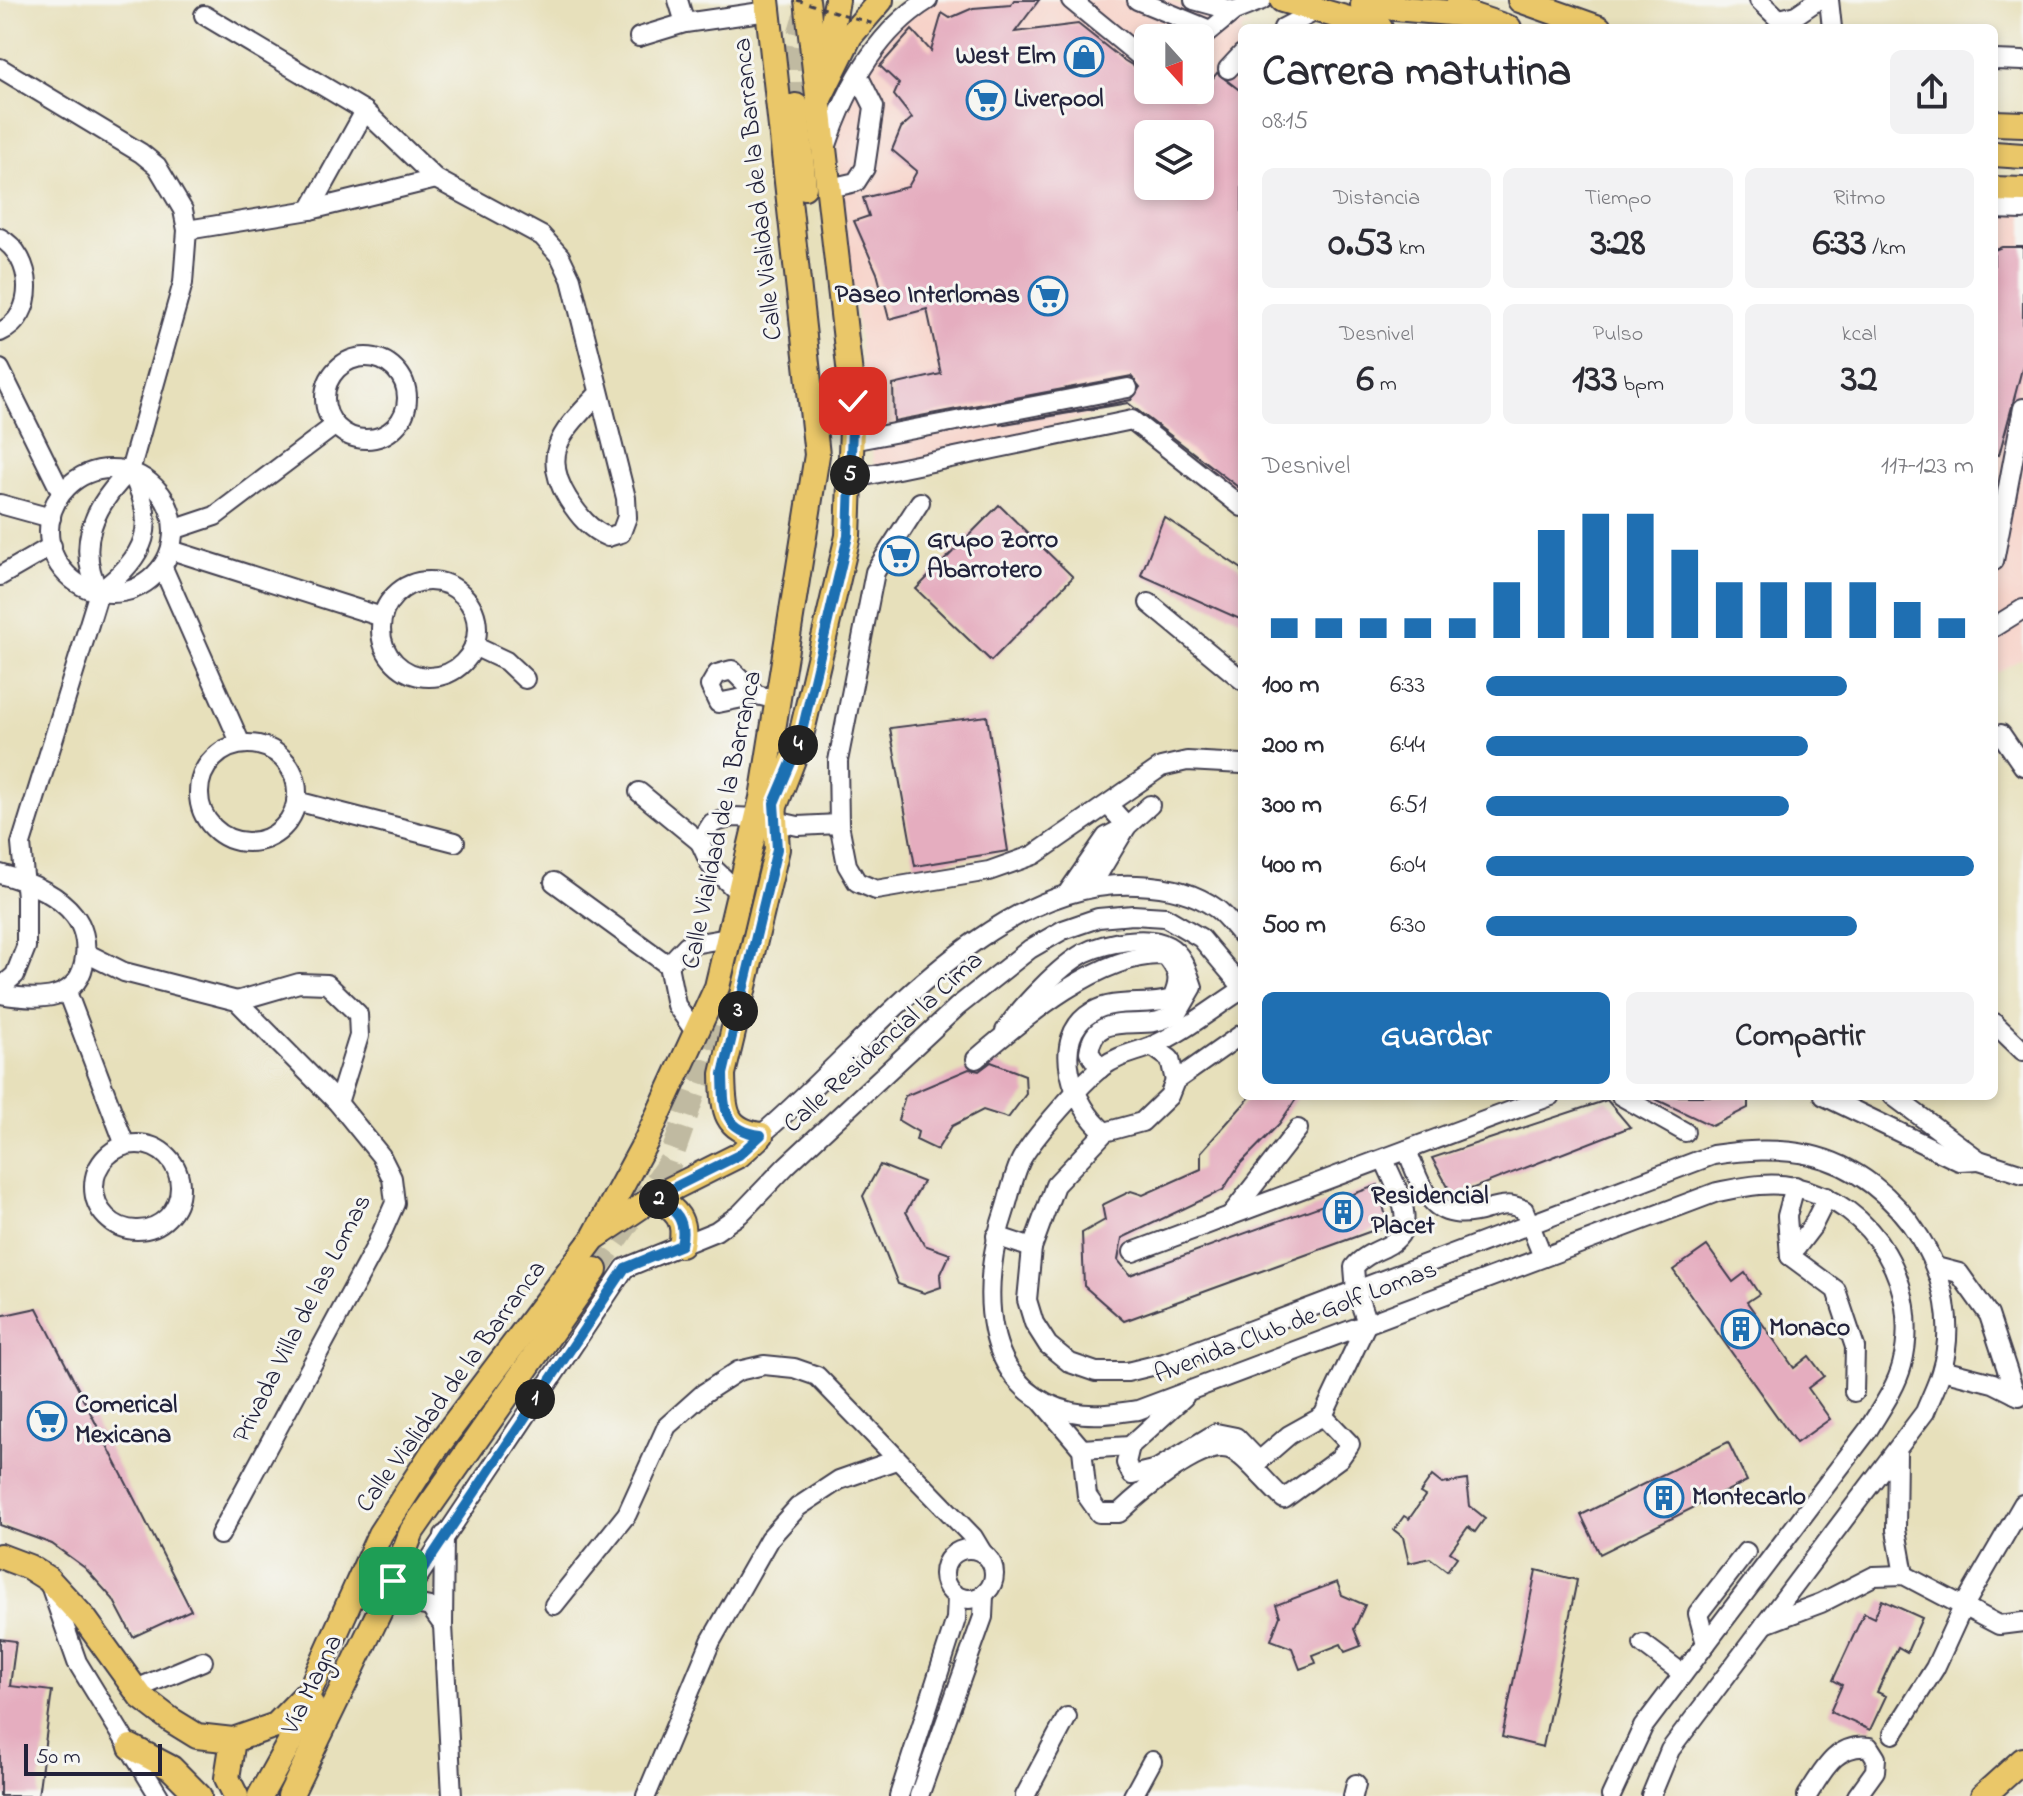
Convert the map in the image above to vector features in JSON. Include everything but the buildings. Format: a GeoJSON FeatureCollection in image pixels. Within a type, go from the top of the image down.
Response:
{"type":"FeatureCollection","features":[{"type":"Feature","properties":{"kind":"main road","name":"Calle Vialidad de la Barranca"},"geometry":{"type":"LineString","coordinates":[[233,1740],[276,1725],[310,1690],[380,1534],[433,1452],[593,1239],[646,1141],[717,987],[728,938],[769,814],[799,744],[845,550],[853,401],[807,0]]}},
{"type":"Feature","properties":{"kind":"main road"},"geometry":{"type":"LineString","coordinates":[[820,97],[837,0]]}},
{"type":"Feature","properties":{"kind":"main road"},"geometry":{"type":"LineString","coordinates":[[820,97],[850,36],[881,0]]}},
{"type":"Feature","properties":{"kind":"main road"},"geometry":{"type":"LineString","coordinates":[[1282,0],[1318,10],[1351,13],[1471,15]]}},
{"type":"Feature","properties":{"kind":"main road"},"geometry":{"type":"LineString","coordinates":[[1422,0],[1497,24]]}},
{"type":"Feature","properties":{"kind":"main road"},"geometry":{"type":"LineString","coordinates":[[1520,0],[1588,24]]}},
{"type":"Feature","properties":{"kind":"main road","name":"Calle Vialidad de la Barranca"},"geometry":{"type":"LineString","coordinates":[[767,6],[817,455],[768,698],[769,814]]}},
{"type":"Feature","properties":{"kind":"main road"},"geometry":{"type":"LineString","coordinates":[[1351,13],[1372,24]]}},
{"type":"Feature","properties":{"kind":"main road"},"geometry":{"type":"LineString","coordinates":[[1351,13],[1405,24]]}},
{"type":"Feature","properties":{"kind":"main road"},"geometry":{"type":"LineString","coordinates":[[796,106],[819,351],[815,430]]}},
{"type":"Feature","properties":{"kind":"main road"},"geometry":{"type":"LineString","coordinates":[[1998,123],[2023,124]]}},
{"type":"Feature","properties":{"kind":"main road"},"geometry":{"type":"LineString","coordinates":[[1998,154],[2023,156]]}},
{"type":"Feature","properties":{"kind":"main road"},"geometry":{"type":"LineString","coordinates":[[1998,189],[2023,190]]}},
{"type":"Feature","properties":{"kind":"main road"},"geometry":{"type":"LineString","coordinates":[[761,1135],[743,1133],[734,1126],[724,1108],[723,1074],[777,849],[769,814]]}},
{"type":"Feature","properties":{"kind":"main road"},"geometry":{"type":"LineString","coordinates":[[593,1239],[655,1197],[739,1155],[761,1135]]}},
{"type":"Feature","properties":{"kind":"main road"},"geometry":{"type":"LineString","coordinates":[[655,1197],[680,1217],[684,1226],[681,1245]]}},
{"type":"Feature","properties":{"kind":"main road","name":"Calle Vialidad de la Barranca"},"geometry":{"type":"LineString","coordinates":[[394,1600],[412,1531],[595,1270]]}},
{"type":"Feature","properties":{"kind":"main road"},"geometry":{"type":"LineString","coordinates":[[260,1796],[340,1654],[381,1564],[380,1534]]}},
{"type":"Feature","properties":{"kind":"main road"},"geometry":{"type":"LineString","coordinates":[[0,1556],[29,1567],[48,1579],[84,1618],[136,1689],[171,1720],[197,1736],[233,1740],[227,1778],[236,1796]]}},
{"type":"Feature","properties":{"kind":"main road","name":"Vía Magna"},"geometry":{"type":"LineString","coordinates":[[290,1796],[394,1600]]}},
{"type":"Feature","properties":{"kind":"main road"},"geometry":{"type":"LineString","coordinates":[[131,1747],[171,1768],[199,1796]]}},
{"type":"Feature","properties":{"kind":"main road"},"geometry":{"type":"LineString","coordinates":[[1983,1796],[2023,1760]]}},
{"type":"Feature","properties":{"kind":"street"},"geometry":{"type":"LineString","coordinates":[[678,0],[685,23]]}},
{"type":"Feature","properties":{"kind":"street"},"geometry":{"type":"LineString","coordinates":[[826,151],[840,106],[859,77],[903,15],[928,0]]}},
{"type":"Feature","properties":{"kind":"street"},"geometry":{"type":"LineString","coordinates":[[1071,0],[1134,52]]}},
{"type":"Feature","properties":{"kind":"street"},"geometry":{"type":"LineString","coordinates":[[1137,0],[1185,24]]}},
{"type":"Feature","properties":{"kind":"street"},"geometry":{"type":"LineString","coordinates":[[1194,0],[1234,11]]}},
{"type":"Feature","properties":{"kind":"street"},"geometry":{"type":"LineString","coordinates":[[1214,27],[1234,11],[1262,0]]}},
{"type":"Feature","properties":{"kind":"street"},"geometry":{"type":"LineString","coordinates":[[1759,0],[1784,24],[1818,0]]}},
{"type":"Feature","properties":{"kind":"street"},"geometry":{"type":"LineString","coordinates":[[1829,0],[1832,24]]}},
{"type":"Feature","properties":{"kind":"street"},"geometry":{"type":"LineString","coordinates":[[639,37],[685,23],[767,6]]}},
{"type":"Feature","properties":{"kind":"street"},"geometry":{"type":"LineString","coordinates":[[1291,24],[1318,10]]}},
{"type":"Feature","properties":{"kind":"street"},"geometry":{"type":"LineString","coordinates":[[204,15],[365,111],[436,179],[542,236],[560,256],[571,279],[626,498],[627,517],[621,533],[608,537],[596,532],[577,513],[557,480],[553,460],[562,433],[599,393]]}},
{"type":"Feature","properties":{"kind":"street"},"geometry":{"type":"LineString","coordinates":[[1228,69],[1238,58]]}},
{"type":"Feature","properties":{"kind":"street"},"geometry":{"type":"LineString","coordinates":[[1998,60],[2023,61]]}},
{"type":"Feature","properties":{"kind":"street"},"geometry":{"type":"LineString","coordinates":[[0,68],[36,93],[105,129],[157,166],[183,210],[187,230],[183,283],[130,471],[112,488],[95,515],[85,546],[90,576],[99,592]]}},
{"type":"Feature","properties":{"kind":"street"},"geometry":{"type":"LineString","coordinates":[[830,188],[856,182],[865,168],[874,107],[859,77]]}},
{"type":"Feature","properties":{"kind":"street"},"geometry":{"type":"LineString","coordinates":[[310,210],[365,111]]}},
{"type":"Feature","properties":{"kind":"street"},"geometry":{"type":"LineString","coordinates":[[187,230],[310,210],[436,179]]}},
{"type":"Feature","properties":{"kind":"street"},"geometry":{"type":"LineString","coordinates":[[1998,209],[2023,210]]}},
{"type":"Feature","properties":{"kind":"street"},"geometry":{"type":"LineString","coordinates":[[0,238],[22,259],[28,284],[23,310],[7,329],[0,332]]}},
{"type":"Feature","properties":{"kind":"street"},"geometry":{"type":"LineString","coordinates":[[357,356],[379,357],[397,369],[407,389],[406,410],[394,429],[374,439],[352,438],[334,426],[324,407],[325,385],[337,366],[357,356]]}},
{"type":"Feature","properties":{"kind":"street"},"geometry":{"type":"LineString","coordinates":[[0,369],[61,492]]}},
{"type":"Feature","properties":{"kind":"street"},"geometry":{"type":"LineString","coordinates":[[852,441],[1128,388]]}},
{"type":"Feature","properties":{"kind":"street"},"geometry":{"type":"LineString","coordinates":[[1998,540],[2023,408]]}},
{"type":"Feature","properties":{"kind":"street"},"geometry":{"type":"LineString","coordinates":[[850,479],[1132,420],[1238,504]]}},
{"type":"Feature","properties":{"kind":"street"},"geometry":{"type":"LineString","coordinates":[[173,530],[215,516],[334,426]]}},
{"type":"Feature","properties":{"kind":"street"},"geometry":{"type":"LineString","coordinates":[[96,469],[130,471],[155,488],[167,507],[173,530],[171,550],[163,568],[138,590],[122,595],[99,592],[72,579],[59,564],[52,546],[51,518],[61,492],[77,477],[96,469]]}},
{"type":"Feature","properties":{"kind":"street"},"geometry":{"type":"LineString","coordinates":[[0,991],[15,975],[26,947],[21,844],[99,592],[126,572],[143,545],[145,499],[130,471]]}},
{"type":"Feature","properties":{"kind":"street"},"geometry":{"type":"LineString","coordinates":[[1186,477],[1238,517]]}},
{"type":"Feature","properties":{"kind":"street"},"geometry":{"type":"LineString","coordinates":[[920,502],[875,572],[838,761],[839,824],[847,865],[857,882],[876,890],[989,871],[1034,855],[1161,767],[1187,761],[1238,768]]}},
{"type":"Feature","properties":{"kind":"street"},"geometry":{"type":"LineString","coordinates":[[0,504],[51,518]]}},
{"type":"Feature","properties":{"kind":"street"},"geometry":{"type":"LineString","coordinates":[[0,576],[52,546]]}},
{"type":"Feature","properties":{"kind":"street"},"geometry":{"type":"LineString","coordinates":[[171,550],[382,617]]}},
{"type":"Feature","properties":{"kind":"street"},"geometry":{"type":"LineString","coordinates":[[163,568],[240,742]]}},
{"type":"Feature","properties":{"kind":"street"},"geometry":{"type":"LineString","coordinates":[[424,581],[443,583],[460,592],[472,608],[477,627],[474,646],[464,661],[450,672],[432,677],[414,675],[398,666],[386,653],[381,635],[382,617],[390,600],[405,587],[424,581]]}},
{"type":"Feature","properties":{"kind":"street"},"geometry":{"type":"LineString","coordinates":[[1149,603],[1238,669]]}},
{"type":"Feature","properties":{"kind":"street"},"geometry":{"type":"LineString","coordinates":[[1998,625],[2023,609]]}},
{"type":"Feature","properties":{"kind":"street"},"geometry":{"type":"LineString","coordinates":[[474,646],[506,661],[525,679]]}},
{"type":"Feature","properties":{"kind":"street"},"geometry":{"type":"LineString","coordinates":[[732,670],[768,698],[718,703],[710,686],[717,674],[732,670]]}},
{"type":"Feature","properties":{"kind":"street"},"geometry":{"type":"LineString","coordinates":[[2001,734],[2023,766]]}},
{"type":"Feature","properties":{"kind":"street"},"geometry":{"type":"LineString","coordinates":[[240,742],[263,745],[282,758],[294,778],[296,801],[285,827],[264,842],[237,842],[214,828],[200,804],[201,776],[216,753],[240,742]]}},
{"type":"Feature","properties":{"kind":"street"},"geometry":{"type":"LineString","coordinates":[[639,792],[700,842],[711,866],[747,886]]}},
{"type":"Feature","properties":{"kind":"street"},"geometry":{"type":"LineString","coordinates":[[296,801],[455,842]]}},
{"type":"Feature","properties":{"kind":"street"},"geometry":{"type":"LineString","coordinates":[[1108,805],[1127,826]]}},
{"type":"Feature","properties":{"kind":"street"},"geometry":{"type":"LineString","coordinates":[[1068,892],[1106,837],[1127,826],[1150,805]]}},
{"type":"Feature","properties":{"kind":"street"},"geometry":{"type":"LineString","coordinates":[[700,842],[712,823],[734,817],[769,814],[798,826],[839,824]]}},
{"type":"Feature","properties":{"kind":"street"},"geometry":{"type":"LineString","coordinates":[[1091,886],[1127,826]]}},
{"type":"Feature","properties":{"kind":"street"},"geometry":{"type":"LineString","coordinates":[[0,868],[21,844]]}},
{"type":"Feature","properties":{"kind":"street"},"geometry":{"type":"LineString","coordinates":[[0,874],[46,891],[76,917],[83,933],[86,953],[77,982],[67,992],[45,999],[0,991]]}},
{"type":"Feature","properties":{"kind":"street"},"geometry":{"type":"LineString","coordinates":[[554,882],[668,965],[676,1005],[696,1033]]}},
{"type":"Feature","properties":{"kind":"street","name":"Calle Residencial la Cima"},"geometry":{"type":"LineString","coordinates":[[761,1135],[926,981],[1024,909],[1091,886],[1171,887],[1217,909],[1238,932]]}},
{"type":"Feature","properties":{"kind":"street","name":"Calle Residencial la Cima"},"geometry":{"type":"LineString","coordinates":[[394,1600],[444,1534],[625,1268],[716,1231],[740,1214],[787,1165],[957,1007],[1030,949],[1063,930],[1098,918],[1133,915],[1165,917],[1201,938],[1238,982]]}},
{"type":"Feature","properties":{"kind":"street"},"geometry":{"type":"LineString","coordinates":[[668,965],[687,945],[728,938]]}},
{"type":"Feature","properties":{"kind":"street"},"geometry":{"type":"LineString","coordinates":[[1002,1037],[1016,1012],[1084,953],[1150,940],[1170,946],[1184,962],[1193,987],[1178,1013],[1156,1022],[1114,1022],[1099,1030],[1091,1041],[1089,1052],[1100,1069]]}},
{"type":"Feature","properties":{"kind":"street"},"geometry":{"type":"LineString","coordinates":[[86,953],[124,972],[237,1001],[299,983],[327,984],[358,1014],[359,1036],[338,1103]]}},
{"type":"Feature","properties":{"kind":"street"},"geometry":{"type":"LineString","coordinates":[[976,1059],[1090,972],[1146,954],[1165,955],[1177,969],[1179,983],[1172,999],[1155,1005],[1109,1006],[1090,1013],[1073,1034],[1067,1067],[1087,1115],[1105,1132],[1142,1122],[1169,1096],[1175,1081],[1238,1037]]}},
{"type":"Feature","properties":{"kind":"street","name":"Avenida Club de Golf Lomas"},"geometry":{"type":"LineString","coordinates":[[1238,988],[1152,1046],[1127,1052],[1100,1069],[1076,1093],[1022,1159],[996,1236],[988,1276],[989,1314],[1000,1353],[1019,1380],[1040,1399],[1072,1412],[1105,1414],[1138,1410],[1717,1192],[1760,1183],[1795,1186],[1827,1197],[1866,1225],[1887,1251],[1902,1283],[1907,1318],[1902,1366],[1868,1430],[1643,1727],[1611,1796]]}},
{"type":"Feature","properties":{"kind":"street"},"geometry":{"type":"LineString","coordinates":[[67,992],[125,1145]]}},
{"type":"Feature","properties":{"kind":"street","name":"Privada Villa de las Lomas"},"geometry":{"type":"LineString","coordinates":[[220,1535],[376,1246],[395,1203],[392,1178],[381,1156],[338,1103],[237,1001]]}},
{"type":"Feature","properties":{"kind":"street"},"geometry":{"type":"LineString","coordinates":[[1998,1027],[2023,1051]]}},
{"type":"Feature","properties":{"kind":"street"},"geometry":{"type":"LineString","coordinates":[[1152,1046],[1170,1059],[1175,1081]]}},
{"type":"Feature","properties":{"kind":"street"},"geometry":{"type":"LineString","coordinates":[[1133,1252],[1540,1100]]}},
{"type":"Feature","properties":{"kind":"street"},"geometry":{"type":"LineString","coordinates":[[1628,1100],[1685,1132]]}},
{"type":"Feature","properties":{"kind":"street"},"geometry":{"type":"LineString","coordinates":[[1832,1100],[1959,1161],[1979,1160]]}},
{"type":"Feature","properties":{"kind":"street"},"geometry":{"type":"LineString","coordinates":[[1898,1100],[1979,1160],[2023,1174]]}},
{"type":"Feature","properties":{"kind":"street"},"geometry":{"type":"LineString","coordinates":[[1230,1216],[1298,1129]]}},
{"type":"Feature","properties":{"kind":"street","name":"Avenida Club de Golf Lomas"},"geometry":{"type":"LineString","coordinates":[[1105,1132],[1055,1185],[1032,1248],[1027,1300],[1034,1323],[1048,1345],[1070,1363],[1096,1372],[1127,1372],[1164,1363],[1713,1155],[1770,1150],[1811,1155],[1869,1182],[1893,1202],[1918,1233],[1936,1267],[1947,1313],[1942,1370],[1925,1412],[1670,1750],[1651,1796]]}},
{"type":"Feature","properties":{"kind":"street"},"geometry":{"type":"LineString","coordinates":[[145,1144],[165,1152],[177,1169],[181,1189],[175,1209],[160,1224],[140,1230],[119,1226],[103,1213],[94,1194],[96,1174],[107,1156],[125,1145],[145,1144]]}},
{"type":"Feature","properties":{"kind":"street"},"geometry":{"type":"LineString","coordinates":[[1407,1150],[1420,1186],[1438,1208],[1450,1214],[1467,1216],[1503,1205],[1515,1205],[1524,1210],[1543,1257]]}},
{"type":"Feature","properties":{"kind":"street"},"geometry":{"type":"LineString","coordinates":[[1256,1465],[1289,1435],[1323,1416],[1367,1323],[1356,1291],[1354,1267],[1359,1260],[1397,1241],[1406,1225],[1406,1214],[1384,1159]]}},
{"type":"Feature","properties":{"kind":"street"},"geometry":{"type":"LineString","coordinates":[[1795,1186],[1787,1216],[1790,1256],[1836,1290],[1855,1347],[1854,1392]]}},
{"type":"Feature","properties":{"kind":"street"},"geometry":{"type":"LineString","coordinates":[[1790,1256],[1812,1227],[1827,1197]]}},
{"type":"Feature","properties":{"kind":"street"},"geometry":{"type":"LineString","coordinates":[[996,1236],[1032,1248]]}},
{"type":"Feature","properties":{"kind":"street"},"geometry":{"type":"LineString","coordinates":[[1936,1267],[1959,1273],[1989,1315],[2019,1396]]}},
{"type":"Feature","properties":{"kind":"street"},"geometry":{"type":"LineString","coordinates":[[554,1605],[627,1514],[667,1426],[704,1393],[738,1371],[764,1365],[794,1368],[817,1376],[838,1394],[896,1460],[973,1537],[991,1560],[995,1572],[993,1585],[984,1595],[971,1599],[957,1596],[947,1586],[943,1572],[949,1558],[952,1536],[944,1509]]}},
{"type":"Feature","properties":{"kind":"street"},"geometry":{"type":"LineString","coordinates":[[1942,1370],[1993,1383],[2019,1396]]}},
{"type":"Feature","properties":{"kind":"street"},"geometry":{"type":"LineString","coordinates":[[1187,1393],[1130,1446],[1126,1463],[1132,1475],[1157,1469],[1216,1433],[1236,1437],[1284,1499],[1340,1458],[1350,1444],[1323,1416]]}},
{"type":"Feature","properties":{"kind":"street"},"geometry":{"type":"LineString","coordinates":[[1040,1399],[1082,1449],[1087,1496],[1099,1513],[1119,1513],[1139,1494],[1195,1456],[1214,1447],[1231,1449],[1256,1465]]}},
{"type":"Feature","properties":{"kind":"street"},"geometry":{"type":"LineString","coordinates":[[1082,1449],[1130,1446]]}},
{"type":"Feature","properties":{"kind":"street"},"geometry":{"type":"LineString","coordinates":[[1897,1452],[1896,1530],[1904,1575]]}},
{"type":"Feature","properties":{"kind":"street"},"geometry":{"type":"LineString","coordinates":[[646,1796],[711,1641],[769,1539],[798,1507],[839,1480],[896,1460]]}},
{"type":"Feature","properties":{"kind":"street"},"geometry":{"type":"LineString","coordinates":[[1893,1734],[1935,1668],[1962,1609],[2023,1504]]}},
{"type":"Feature","properties":{"kind":"street"},"geometry":{"type":"LineString","coordinates":[[444,1534],[443,1625],[452,1796]]}},
{"type":"Feature","properties":{"kind":"street"},"geometry":{"type":"LineString","coordinates":[[949,1558],[958,1550],[970,1548],[982,1552]]}},
{"type":"Feature","properties":{"kind":"street"},"geometry":{"type":"LineString","coordinates":[[1706,1644],[1698,1614],[1746,1552]]}},
{"type":"Feature","properties":{"kind":"street"},"geometry":{"type":"LineString","coordinates":[[1765,1624],[1821,1603],[1874,1576],[1904,1575],[1962,1609],[1999,1625],[2023,1622]]}},
{"type":"Feature","properties":{"kind":"street"},"geometry":{"type":"LineString","coordinates":[[48,1579],[77,1662],[131,1747],[152,1794]]}},
{"type":"Feature","properties":{"kind":"street"},"geometry":{"type":"LineString","coordinates":[[919,1796],[983,1617],[984,1595]]}},
{"type":"Feature","properties":{"kind":"street"},"geometry":{"type":"LineString","coordinates":[[899,1796],[956,1619],[957,1596]]}},
{"type":"Feature","properties":{"kind":"street"},"geometry":{"type":"LineString","coordinates":[[394,1600],[430,1607],[443,1625]]}},
{"type":"Feature","properties":{"kind":"street"},"geometry":{"type":"LineString","coordinates":[[1643,1644],[1683,1674]]}},
{"type":"Feature","properties":{"kind":"street"},"geometry":{"type":"LineString","coordinates":[[136,1689],[203,1661]]}},
{"type":"Feature","properties":{"kind":"street"},"geometry":{"type":"LineString","coordinates":[[1025,1796],[1067,1717]]}},
{"type":"Feature","properties":{"kind":"street"},"geometry":{"type":"LineString","coordinates":[[1807,1796],[1838,1754],[1852,1745],[1869,1747],[1876,1758],[1875,1771],[1857,1796]]}},
{"type":"Feature","properties":{"kind":"street"},"geometry":{"type":"LineString","coordinates":[[1133,1796],[1152,1761]]}},
{"type":"Feature","properties":{"kind":"path"},"geometry":{"type":"LineString","coordinates":[[797,0],[877,25]]}},
{"type":"Feature","properties":{"kind":"shaded area","name":"Paseo Interlomas"},"geometry":{"type":"Polygon","coordinates":[[[918,0],[1169,0],[1241,24],[1238,24],[1238,497],[1128,405],[875,477],[836,143],[852,53],[918,0]]]}},
{"type":"Feature","properties":{"kind":"shaded area"},"geometry":{"type":"Polygon","coordinates":[[[1998,205],[2023,208],[2023,658],[1998,672],[1998,205]]]}},
{"type":"Feature","properties":{"kind":"tunnel"},"geometry":{"type":"LineString","coordinates":[[796,106],[796,54],[800,30],[810,6]]}},
{"type":"Feature","properties":{"kind":"tunnel"},"geometry":{"type":"LineString","coordinates":[[595,1270],[670,1162],[736,971],[755,879]]}},
{"type":"Feature","properties":{"kind":"place","name":"West Elm"},"geometry":{"type":"Point","coordinates":[1084,57]}},
{"type":"Feature","properties":{"kind":"place","name":"Liverpool"},"geometry":{"type":"Point","coordinates":[986,100]}},
{"type":"Feature","properties":{"kind":"place","name":"Paseo Interlomas"},"geometry":{"type":"Point","coordinates":[1048,296]}},
{"type":"Feature","properties":{"kind":"place","name":"Grupo Zorro Abarrotero"},"geometry":{"type":"Point","coordinates":[899,556]}},
{"type":"Feature","properties":{"kind":"place","name":"Residencial Placet"},"geometry":{"type":"Point","coordinates":[1343,1212]}},
{"type":"Feature","properties":{"kind":"place","name":"Monaco"},"geometry":{"type":"Point","coordinates":[1741,1329]}},
{"type":"Feature","properties":{"kind":"place","name":"Comerical Mexicana"},"geometry":{"type":"Point","coordinates":[47,1421]}},
{"type":"Feature","properties":{"kind":"place","name":"Montecarlo"},"geometry":{"type":"Point","coordinates":[1664,1498]}},
{"type":"Feature","properties":{"kind":"route"},"geometry":{"type":"LineString","coordinates":[[393,1581],[386,1598],[402,1601],[625,1268],[681,1245],[684,1226],[680,1217],[655,1197],[739,1155],[761,1135],[743,1133],[734,1126],[724,1108],[723,1074],[777,849],[774,803],[799,744],[848,536],[853,401]]}}]}
